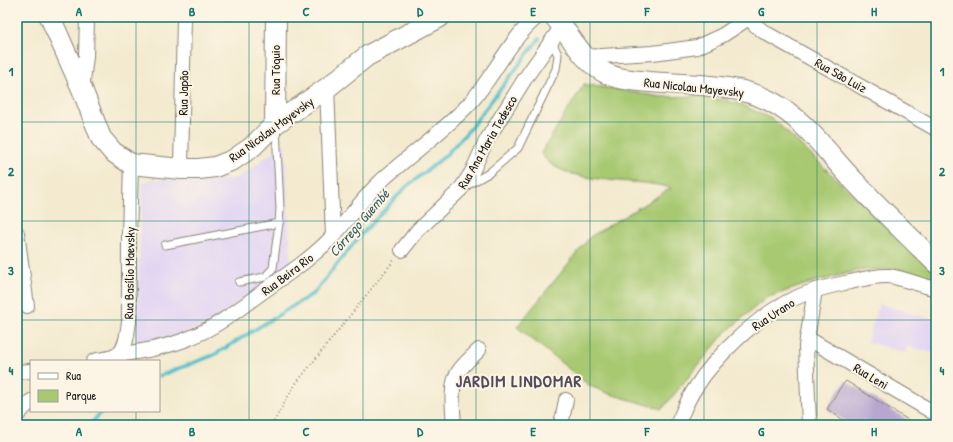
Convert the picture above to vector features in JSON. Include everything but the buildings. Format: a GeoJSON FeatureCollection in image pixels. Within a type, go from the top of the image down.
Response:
{"type":"FeatureCollection","features":[{"type":"Feature","properties":{"kind":"street","name":"Rua Nicolau Mayevsky"},"geometry":{"type":"LineString","coordinates":[[50,17],[82,89],[101,138],[113,152],[131,164],[182,169],[215,167],[233,160],[252,147],[275,124],[327,88],[367,56],[440,17]]}},
{"type":"Feature","properties":{"kind":"street"},"geometry":{"type":"LineString","coordinates":[[82,89],[86,57],[87,17]]}},
{"type":"Feature","properties":{"kind":"street","name":"Rua Japão"},"geometry":{"type":"LineString","coordinates":[[182,169],[184,17]]}},
{"type":"Feature","properties":{"kind":"street","name":"Rua Tóquio"},"geometry":{"type":"LineString","coordinates":[[275,124],[276,17]]}},
{"type":"Feature","properties":{"kind":"street","name":"Rua Beira Rio"},"geometry":{"type":"LineString","coordinates":[[117,355],[141,351],[187,339],[217,324],[309,259],[333,236],[357,206],[379,183],[401,163],[445,128],[471,102],[516,41],[531,22],[537,17]]}},
{"type":"Feature","properties":{"kind":"street"},"geometry":{"type":"LineString","coordinates":[[584,57],[653,53],[697,47],[723,35],[750,17]]}},
{"type":"Feature","properties":{"kind":"street","name":"Rua São Luiz"},"geometry":{"type":"LineString","coordinates":[[750,17],[755,25],[764,32],[936,129]]}},
{"type":"Feature","properties":{"kind":"street","name":"Rua Nicolau Mayevsky"},"geometry":{"type":"LineString","coordinates":[[556,28],[584,57],[603,72],[626,80],[700,85],[745,91],[770,101],[793,115],[854,182],[936,263]]}},
{"type":"Feature","properties":{"kind":"street","name":"Rua Ana Maria Tedesco"},"geometry":{"type":"LineString","coordinates":[[402,250],[418,230],[460,190],[472,172],[486,141],[556,28]]}},
{"type":"Feature","properties":{"kind":"street"},"geometry":{"type":"LineString","coordinates":[[327,88],[333,236]]}},
{"type":"Feature","properties":{"kind":"street","name":"Rua Basílio Maevsky"},"geometry":{"type":"LineString","coordinates":[[117,355],[124,345],[129,322],[131,164]]}},
{"type":"Feature","properties":{"kind":"street"},"geometry":{"type":"LineString","coordinates":[[17,233],[27,306]]}},
{"type":"Feature","properties":{"kind":"street","name":"Rua Urano"},"geometry":{"type":"LineString","coordinates":[[677,425],[696,387],[716,360],[738,338],[786,302],[815,290],[878,276],[890,276],[936,290]]}},
{"type":"Feature","properties":{"kind":"street"},"geometry":{"type":"LineString","coordinates":[[809,425],[806,346],[815,290]]}},
{"type":"Feature","properties":{"kind":"street","name":"Rua Leni"},"geometry":{"type":"LineString","coordinates":[[807,338],[936,414]]}},
{"type":"Feature","properties":{"kind":"street"},"geometry":{"type":"LineString","coordinates":[[454,425],[454,386],[456,375],[462,366],[479,350]]}},
{"type":"Feature","properties":{"kind":"street"},"geometry":{"type":"LineString","coordinates":[[98,360],[117,355]]}},
{"type":"Feature","properties":{"kind":"street"},"geometry":{"type":"LineString","coordinates":[[17,372],[30,371]]}},
{"type":"Feature","properties":{"kind":"street"},"geometry":{"type":"LineString","coordinates":[[561,425],[566,400]]}},
{"type":"Feature","properties":{"kind":"street"},"geometry":{"type":"LineString","coordinates":[[17,415],[30,402]]}},
{"type":"Feature","properties":{"kind":"lane"},"geometry":{"type":"LineString","coordinates":[[460,190],[489,173],[518,148],[556,69],[558,55],[556,28]]}},
{"type":"Feature","properties":{"kind":"lane"},"geometry":{"type":"LineString","coordinates":[[239,282],[265,276],[273,268],[280,208],[275,124]]}},
{"type":"Feature","properties":{"kind":"lane"},"geometry":{"type":"LineString","coordinates":[[165,245],[279,223]]}},
{"type":"Feature","properties":{"kind":"path"},"geometry":{"type":"LineString","coordinates":[[272,425],[294,386],[402,250]]}},
{"type":"Feature","properties":{"kind":"shaded area"},"geometry":{"type":"Polygon","coordinates":[[[285,143],[291,265],[214,321],[174,337],[136,343],[142,185],[146,181],[152,179],[211,182],[236,178],[251,169],[285,143]]]}},
{"type":"Feature","properties":{"kind":"shaded area"},"geometry":{"type":"Polygon","coordinates":[[[879,304],[936,320],[936,354],[907,346],[905,353],[867,342],[879,304]]]}},
{"type":"Feature","properties":{"kind":"green space"},"geometry":{"type":"Polygon","coordinates":[[[584,84],[661,97],[704,96],[740,104],[774,120],[936,273],[936,278],[899,269],[861,270],[813,282],[766,298],[725,333],[662,409],[610,394],[590,386],[517,327],[590,237],[671,188],[582,176],[565,171],[551,164],[541,153],[584,84]]]}},
{"type":"Feature","properties":{"kind":"waterway","name":"Córrego Guembé"},"geometry":{"type":"LineString","coordinates":[[160,376],[214,355],[314,293],[359,237],[406,187],[444,157],[469,130],[539,39]]}},
{"type":"Feature","properties":{"kind":"waterway","name":"Córrego Guembé"},"geometry":{"type":"LineString","coordinates":[[90,425],[101,412]]}},
{"type":"Feature","properties":{"kind":"district","name":"JARDIM LINDOMAR"},"geometry":{"type":"Point","coordinates":[519,381]}}]}
